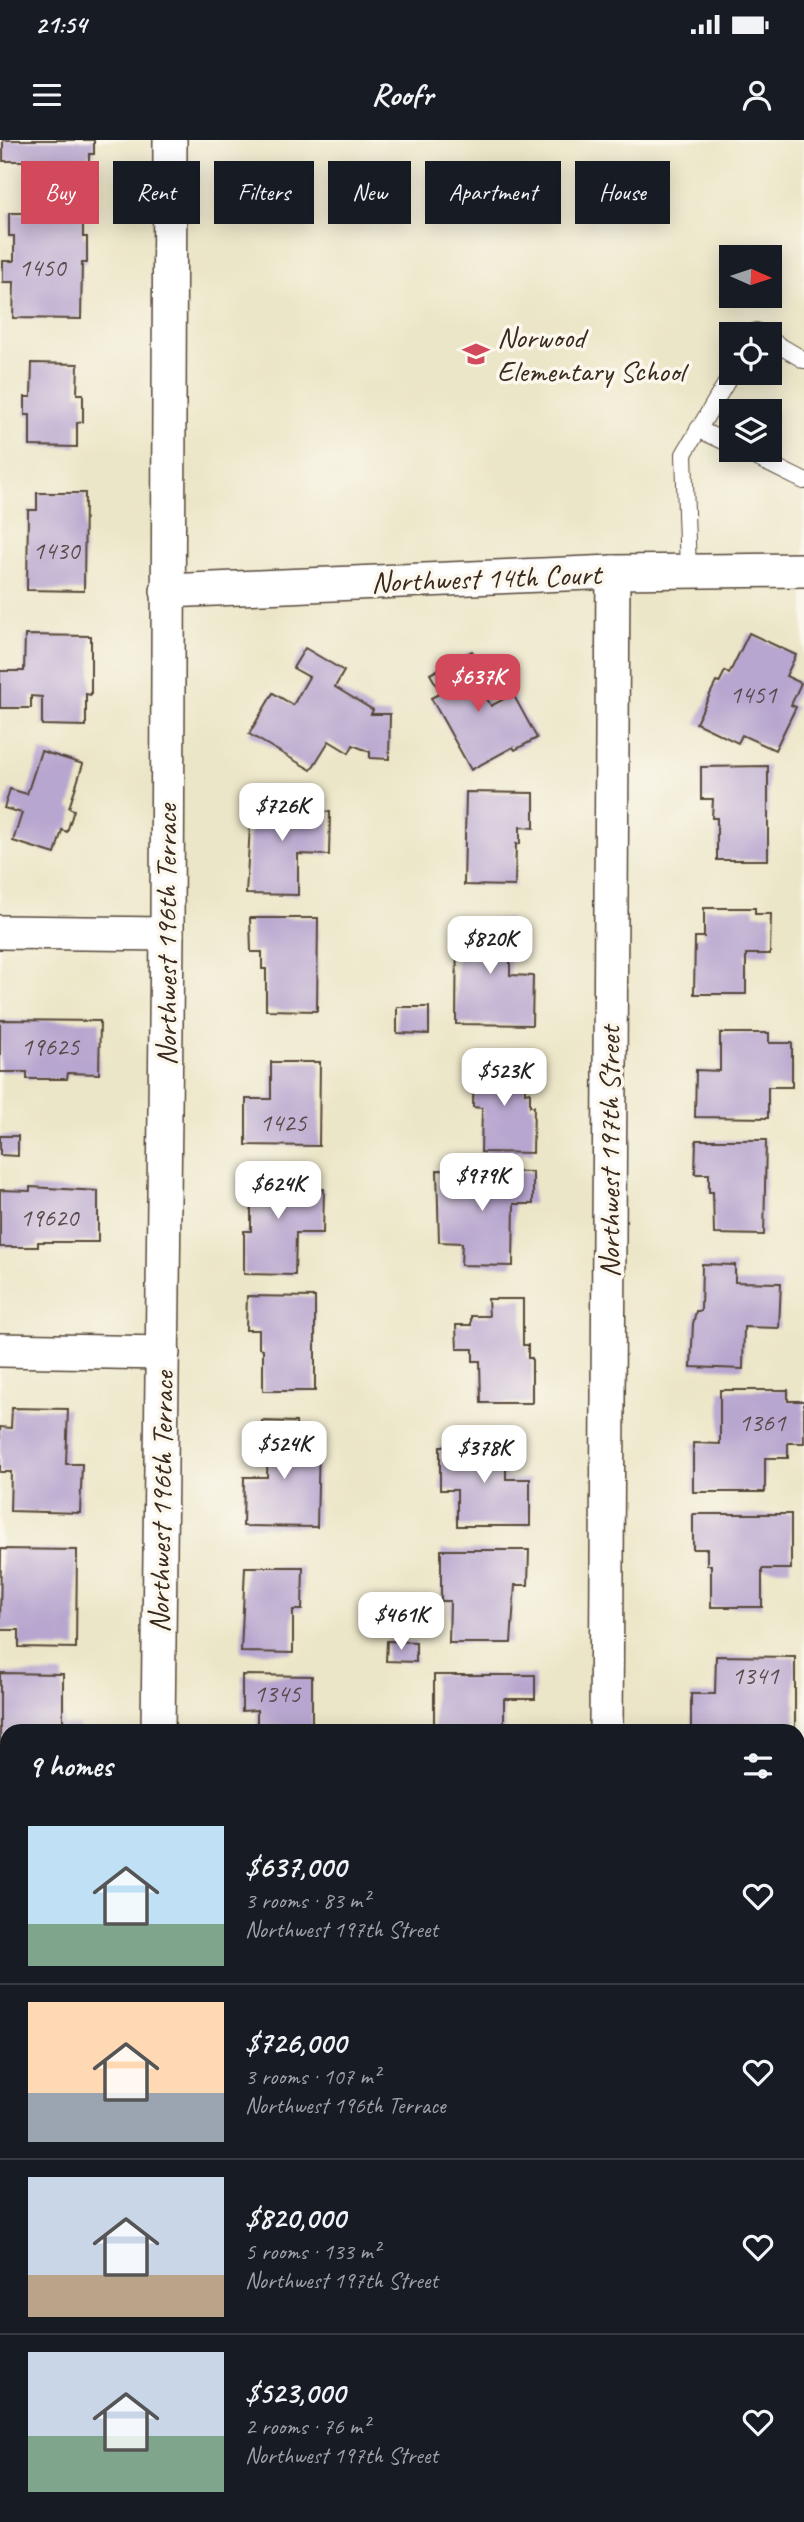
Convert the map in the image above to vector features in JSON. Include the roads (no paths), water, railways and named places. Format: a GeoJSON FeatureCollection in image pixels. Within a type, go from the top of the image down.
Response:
{"type":"FeatureCollection","features":[{"type":"Feature","properties":{"kind":"street","name":"Northwest 196th Terrace"},"geometry":{"type":"LineString","coordinates":[[158,1724],[167,933],[170,140]]}},
{"type":"Feature","properties":{"kind":"street","name":"Northwest 14th Court"},"geometry":{"type":"LineString","coordinates":[[167,591],[613,572],[804,570]]}},
{"type":"Feature","properties":{"kind":"street","name":"Northwest 197th Street"},"geometry":{"type":"LineString","coordinates":[[606,1724],[613,572]]}},
{"type":"Feature","properties":{"kind":"street"},"geometry":{"type":"LineString","coordinates":[[0,932],[167,933]]}},
{"type":"Feature","properties":{"kind":"street"},"geometry":{"type":"LineString","coordinates":[[0,1350],[163,1353]]}},
{"type":"Feature","properties":{"kind":"lane"},"geometry":{"type":"LineString","coordinates":[[782,347],[804,360]]}},
{"type":"Feature","properties":{"kind":"lane"},"geometry":{"type":"LineString","coordinates":[[688,572],[684,454],[725,385]]}},
{"type":"Feature","properties":{"kind":"lane"},"geometry":{"type":"LineString","coordinates":[[698,429],[719,439]]}},
{"type":"Feature","properties":{"kind":"lane"},"geometry":{"type":"LineString","coordinates":[[765,462],[804,481]]}},
{"type":"Feature","properties":{"kind":"place","name":"Norwood Elementary School"},"geometry":{"type":"Point","coordinates":[476,354]}}]}
